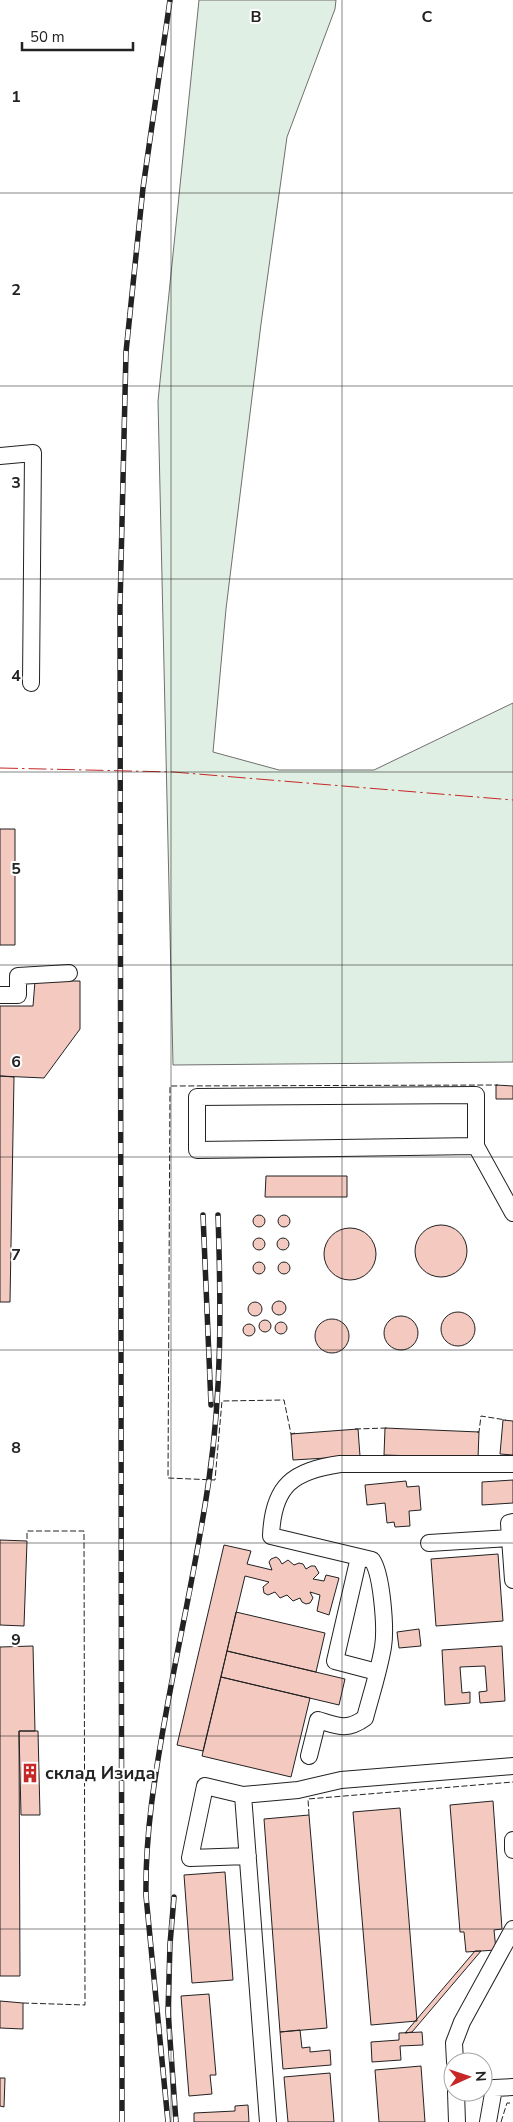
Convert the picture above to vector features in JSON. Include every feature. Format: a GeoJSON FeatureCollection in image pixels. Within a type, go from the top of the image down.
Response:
{"type":"FeatureCollection","features":[{"type":"Feature","properties":{"kind":"lane"},"geometry":{"type":"LineString","coordinates":[[0,456],[33,453],[31,683]]}},
{"type":"Feature","properties":{"kind":"lane"},"geometry":{"type":"LineString","coordinates":[[0,995],[18,995],[18,976],[69,973]]}},
{"type":"Feature","properties":{"kind":"lane"},"geometry":{"type":"LineString","coordinates":[[476,1146],[197,1150],[197,1097],[476,1094],[476,1146],[513,1213]]}},
{"type":"Feature","properties":{"kind":"lane"},"geometry":{"type":"LineString","coordinates":[[309,1756],[318,1720],[340,1726],[354,1726],[365,1718],[384,1645],[381,1582],[377,1567],[372,1560],[271,1536],[278,1497],[288,1482],[302,1473],[319,1467],[340,1464],[513,1464]]}},
{"type":"Feature","properties":{"kind":"lane"},"geometry":{"type":"LineString","coordinates":[[429,1543],[511,1530],[513,1580]]}},
{"type":"Feature","properties":{"kind":"lane"},"geometry":{"type":"LineString","coordinates":[[359,1557],[335,1661],[377,1672]]}},
{"type":"Feature","properties":{"kind":"lane"},"geometry":{"type":"LineString","coordinates":[[248,1856],[190,1858],[205,1786],[244,1795],[298,1790],[341,1780],[513,1766]]}},
{"type":"Feature","properties":{"kind":"lane"},"geometry":{"type":"LineString","coordinates":[[244,1795],[268,2122]]}},
{"type":"Feature","properties":{"kind":"lane"},"geometry":{"type":"LineString","coordinates":[[513,1840],[513,1850]]}},
{"type":"Feature","properties":{"kind":"lane"},"geometry":{"type":"LineString","coordinates":[[454,2052],[454,2043],[462,2022],[513,1929]]}},
{"type":"Feature","properties":{"kind":"lane"},"geometry":{"type":"LineString","coordinates":[[493,2088],[513,2087]]}},
{"type":"Feature","properties":{"kind":"lane"},"geometry":{"type":"LineString","coordinates":[[456,2102],[457,2122]]}},
{"type":"Feature","properties":{"kind":"lane"},"geometry":{"type":"LineString","coordinates":[[488,2102],[488,2122]]}},
{"type":"Feature","properties":{"kind":"green space"},"geometry":{"type":"Polygon","coordinates":[[[199,0],[336,0],[335,9],[287,137],[261,324],[226,609],[213,752],[279,770],[374,770],[513,703],[513,1062],[173,1065],[158,401],[199,0]]]}},
{"type":"Feature","properties":{"kind":"building"},"geometry":{"type":"Polygon","coordinates":[[[0,829],[15,829],[15,945],[0,945],[0,829]]]}},
{"type":"Feature","properties":{"kind":"building"},"geometry":{"type":"Polygon","coordinates":[[[35,981],[80,981],[80,1029],[44,1078],[0,1076],[0,1006],[33,1006],[35,981]]]}},
{"type":"Feature","properties":{"kind":"building"},"geometry":{"type":"Polygon","coordinates":[[[0,1076],[14,1077],[10,1302],[0,1302],[0,1076]]]}},
{"type":"Feature","properties":{"kind":"building"},"geometry":{"type":"Polygon","coordinates":[[[496,1085],[513,1086],[513,1099],[496,1099],[496,1085]]]}},
{"type":"Feature","properties":{"kind":"building"},"geometry":{"type":"Polygon","coordinates":[[[266,1176],[347,1176],[347,1197],[265,1197],[266,1176]]]}},
{"type":"Feature","properties":{"kind":"building"},"geometry":{"type":"Polygon","coordinates":[[[257,1215],[261,1215],[265,1221],[261,1227],[257,1227],[253,1223],[253,1219],[257,1215]]]}},
{"type":"Feature","properties":{"kind":"building"},"geometry":{"type":"Polygon","coordinates":[[[282,1215],[286,1215],[290,1221],[286,1227],[282,1227],[278,1223],[278,1219],[282,1215]]]}},
{"type":"Feature","properties":{"kind":"building"},"geometry":{"type":"Polygon","coordinates":[[[441,1225],[451,1227],[459,1233],[465,1241],[467,1251],[465,1261],[459,1269],[451,1275],[441,1277],[431,1275],[423,1269],[417,1261],[415,1251],[417,1241],[423,1233],[431,1227],[441,1225]]]}},
{"type":"Feature","properties":{"kind":"building"},"geometry":{"type":"Polygon","coordinates":[[[350,1228],[360,1230],[368,1236],[374,1244],[376,1254],[374,1264],[368,1272],[360,1278],[350,1280],[340,1278],[332,1272],[326,1264],[324,1254],[326,1244],[332,1236],[340,1230],[350,1228]]]}},
{"type":"Feature","properties":{"kind":"building"},"geometry":{"type":"Polygon","coordinates":[[[257,1238],[261,1238],[265,1244],[261,1250],[257,1250],[253,1246],[253,1242],[257,1238]]]}},
{"type":"Feature","properties":{"kind":"building"},"geometry":{"type":"Polygon","coordinates":[[[281,1238],[285,1238],[289,1244],[285,1250],[281,1250],[277,1246],[277,1242],[281,1238]]]}},
{"type":"Feature","properties":{"kind":"building"},"geometry":{"type":"Polygon","coordinates":[[[257,1262],[261,1262],[265,1268],[261,1274],[257,1274],[253,1270],[253,1266],[257,1262]]]}},
{"type":"Feature","properties":{"kind":"building"},"geometry":{"type":"Polygon","coordinates":[[[282,1262],[286,1262],[290,1268],[286,1274],[282,1274],[278,1270],[278,1266],[282,1262]]]}},
{"type":"Feature","properties":{"kind":"building"},"geometry":{"type":"Polygon","coordinates":[[[276,1301],[282,1301],[286,1308],[282,1315],[276,1315],[272,1311],[272,1305],[276,1301]]]}},
{"type":"Feature","properties":{"kind":"building"},"geometry":{"type":"Polygon","coordinates":[[[252,1302],[258,1302],[262,1309],[258,1316],[252,1316],[248,1312],[248,1306],[252,1302]]]}},
{"type":"Feature","properties":{"kind":"building"},"geometry":{"type":"Polygon","coordinates":[[[458,1312],[465,1313],[470,1317],[474,1322],[474,1336],[470,1341],[465,1345],[458,1346],[451,1345],[446,1341],[442,1336],[441,1329],[442,1322],[446,1317],[451,1313],[458,1312]]]}},
{"type":"Feature","properties":{"kind":"building"},"geometry":{"type":"Polygon","coordinates":[[[401,1316],[408,1317],[413,1321],[417,1326],[417,1340],[413,1345],[408,1349],[401,1350],[394,1349],[389,1345],[385,1340],[384,1333],[385,1326],[389,1321],[394,1317],[401,1316]]]}},
{"type":"Feature","properties":{"kind":"building"},"geometry":{"type":"Polygon","coordinates":[[[332,1319],[339,1320],[344,1324],[348,1329],[348,1343],[344,1348],[339,1352],[332,1353],[325,1352],[320,1348],[316,1343],[315,1336],[316,1329],[320,1324],[325,1320],[332,1319]]]}},
{"type":"Feature","properties":{"kind":"building"},"geometry":{"type":"Polygon","coordinates":[[[263,1320],[267,1320],[271,1326],[267,1332],[263,1332],[259,1328],[259,1324],[263,1320]]]}},
{"type":"Feature","properties":{"kind":"building"},"geometry":{"type":"Polygon","coordinates":[[[279,1322],[283,1322],[287,1328],[283,1334],[279,1334],[275,1330],[275,1326],[279,1322]]]}},
{"type":"Feature","properties":{"kind":"building"},"geometry":{"type":"Polygon","coordinates":[[[247,1324],[251,1324],[255,1330],[251,1336],[247,1336],[243,1332],[243,1328],[247,1324]]]}},
{"type":"Feature","properties":{"kind":"building"},"geometry":{"type":"Polygon","coordinates":[[[503,1420],[513,1421],[513,1455],[500,1454],[503,1420]]]}},
{"type":"Feature","properties":{"kind":"building"},"geometry":{"type":"Polygon","coordinates":[[[385,1428],[479,1432],[478,1458],[384,1455],[385,1428]]]}},
{"type":"Feature","properties":{"kind":"building"},"geometry":{"type":"Polygon","coordinates":[[[358,1429],[360,1456],[293,1460],[291,1434],[358,1429]]]}},
{"type":"Feature","properties":{"kind":"building"},"geometry":{"type":"Polygon","coordinates":[[[513,1480],[513,1503],[482,1505],[482,1482],[513,1480]]]}},
{"type":"Feature","properties":{"kind":"building"},"geometry":{"type":"Polygon","coordinates":[[[406,1481],[407,1487],[419,1486],[421,1510],[409,1511],[410,1526],[395,1527],[394,1522],[387,1523],[385,1503],[367,1505],[365,1485],[406,1481]]]}},
{"type":"Feature","properties":{"kind":"building"},"geometry":{"type":"Polygon","coordinates":[[[0,1540],[27,1541],[24,1626],[0,1625],[0,1540]]]}},
{"type":"Feature","properties":{"kind":"building"},"geometry":{"type":"Polygon","coordinates":[[[224,1545],[251,1551],[247,1564],[272,1570],[269,1562],[276,1557],[282,1564],[288,1560],[294,1565],[303,1564],[306,1569],[315,1566],[319,1573],[313,1579],[324,1581],[326,1575],[339,1578],[329,1615],[317,1611],[320,1595],[310,1592],[313,1598],[310,1603],[306,1604],[300,1598],[293,1601],[287,1595],[280,1598],[275,1592],[268,1595],[264,1593],[263,1587],[269,1582],[245,1576],[203,1751],[177,1745],[224,1545]]]}},
{"type":"Feature","properties":{"kind":"building"},"geometry":{"type":"Polygon","coordinates":[[[498,1554],[503,1621],[436,1626],[431,1559],[498,1554]]]}},
{"type":"Feature","properties":{"kind":"building"},"geometry":{"type":"Polygon","coordinates":[[[236,1612],[325,1633],[316,1672],[227,1651],[236,1612]]]}},
{"type":"Feature","properties":{"kind":"building"},"geometry":{"type":"Polygon","coordinates":[[[419,1629],[421,1646],[399,1648],[397,1632],[419,1629]]]}},
{"type":"Feature","properties":{"kind":"building"},"geometry":{"type":"Polygon","coordinates":[[[33,1646],[35,1731],[19,1731],[20,1976],[0,1976],[0,1647],[33,1646]]]}},
{"type":"Feature","properties":{"kind":"building"},"geometry":{"type":"Polygon","coordinates":[[[502,1646],[505,1701],[480,1703],[479,1692],[487,1691],[485,1666],[460,1667],[462,1693],[470,1692],[470,1703],[445,1705],[442,1650],[502,1646]]]}},
{"type":"Feature","properties":{"kind":"building"},"geometry":{"type":"Polygon","coordinates":[[[227,1651],[345,1679],[339,1705],[221,1677],[227,1651]]]}},
{"type":"Feature","properties":{"kind":"building"},"geometry":{"type":"Polygon","coordinates":[[[221,1677],[310,1698],[291,1777],[202,1756],[221,1677]]]}},
{"type":"Feature","properties":{"kind":"building","name":"склад Изида"},"geometry":{"type":"Polygon","coordinates":[[[19,1731],[38,1731],[40,1815],[21,1815],[19,1731]]]}},
{"type":"Feature","properties":{"kind":"building"},"geometry":{"type":"Polygon","coordinates":[[[493,1801],[502,1929],[494,1930],[496,1950],[466,1952],[464,1932],[460,1932],[450,1805],[493,1801]]]}},
{"type":"Feature","properties":{"kind":"building"},"geometry":{"type":"Polygon","coordinates":[[[400,1808],[417,2021],[371,2025],[353,1812],[400,1808]]]}},
{"type":"Feature","properties":{"kind":"building"},"geometry":{"type":"Polygon","coordinates":[[[309,1815],[327,2028],[280,2032],[264,1819],[309,1815]]]}},
{"type":"Feature","properties":{"kind":"building"},"geometry":{"type":"Polygon","coordinates":[[[225,1872],[233,1980],[192,1983],[184,1875],[225,1872]]]}},
{"type":"Feature","properties":{"kind":"building"},"geometry":{"type":"Polygon","coordinates":[[[475,1951],[481,1951],[412,2032],[405,2033],[475,1951]]]}},
{"type":"Feature","properties":{"kind":"building"},"geometry":{"type":"Polygon","coordinates":[[[209,1994],[216,2075],[210,2075],[212,2094],[189,2096],[181,1996],[209,1994]]]}},
{"type":"Feature","properties":{"kind":"building"},"geometry":{"type":"Polygon","coordinates":[[[0,2001],[23,2003],[23,2029],[0,2028],[0,2001]]]}},
{"type":"Feature","properties":{"kind":"building"},"geometry":{"type":"Polygon","coordinates":[[[300,2030],[302,2048],[310,2047],[310,2052],[330,2050],[331,2065],[283,2069],[280,2032],[300,2030]]]}},
{"type":"Feature","properties":{"kind":"building"},"geometry":{"type":"Polygon","coordinates":[[[422,2032],[423,2045],[400,2046],[401,2060],[372,2062],[371,2042],[399,2040],[399,2033],[422,2032]]]}},
{"type":"Feature","properties":{"kind":"building"},"geometry":{"type":"Polygon","coordinates":[[[421,2066],[425,2122],[379,2122],[375,2070],[421,2066]]]}},
{"type":"Feature","properties":{"kind":"building"},"geometry":{"type":"Polygon","coordinates":[[[330,2073],[334,2122],[288,2122],[284,2077],[330,2073]]]}},
{"type":"Feature","properties":{"kind":"building"},"geometry":{"type":"Polygon","coordinates":[[[0,2078],[5,2078],[4,2107],[0,2106],[0,2078]]]}},
{"type":"Feature","properties":{"kind":"building"},"geometry":{"type":"Polygon","coordinates":[[[248,2105],[249,2122],[194,2122],[194,2113],[235,2111],[235,2106],[248,2105]]]}},
{"type":"Feature","properties":{"kind":"railway"},"geometry":{"type":"LineString","coordinates":[[122,2122],[120,607],[126,352],[143,188],[170,0]]}},
{"type":"Feature","properties":{"kind":"railway"},"geometry":{"type":"LineString","coordinates":[[203,1215],[211,1405]]}},
{"type":"Feature","properties":{"kind":"railway"},"geometry":{"type":"LineString","coordinates":[[168,2122],[146,1896],[147,1850],[158,1759],[200,1538],[213,1445],[220,1347],[218,1215]]}},
{"type":"Feature","properties":{"kind":"railway"},"geometry":{"type":"LineString","coordinates":[[174,1897],[170,1944],[168,2012],[176,2122]]}},
{"type":"Feature","properties":{"kind":"fence"},"geometry":{"type":"LineString","coordinates":[[295,1433],[291,1434],[284,1400],[222,1401],[215,1480],[168,1478],[170,1086],[498,1085]]}},
{"type":"Feature","properties":{"kind":"fence"},"geometry":{"type":"LineString","coordinates":[[477,1432],[479,1432],[481,1416],[506,1420]]}},
{"type":"Feature","properties":{"kind":"fence"},"geometry":{"type":"LineString","coordinates":[[355,1429],[387,1428]]}},
{"type":"Feature","properties":{"kind":"fence"},"geometry":{"type":"LineString","coordinates":[[23,2003],[85,2005],[84,1531],[27,1531],[27,1541]]}},
{"type":"Feature","properties":{"kind":"fence"},"geometry":{"type":"LineString","coordinates":[[309,1815],[308,1799],[513,1782]]}},
{"type":"Feature","properties":{"kind":"fence"},"geometry":{"type":"LineString","coordinates":[[501,2122],[507,2103],[512,2103]]}},
{"type":"Feature","properties":{"kind":"power"},"geometry":{"type":"LineString","coordinates":[[0,768],[173,772],[513,800]]}},
{"type":"Feature","properties":{"kind":"place","name":"склад Изида"},"geometry":{"type":"Point","coordinates":[30,1773]}}]}
